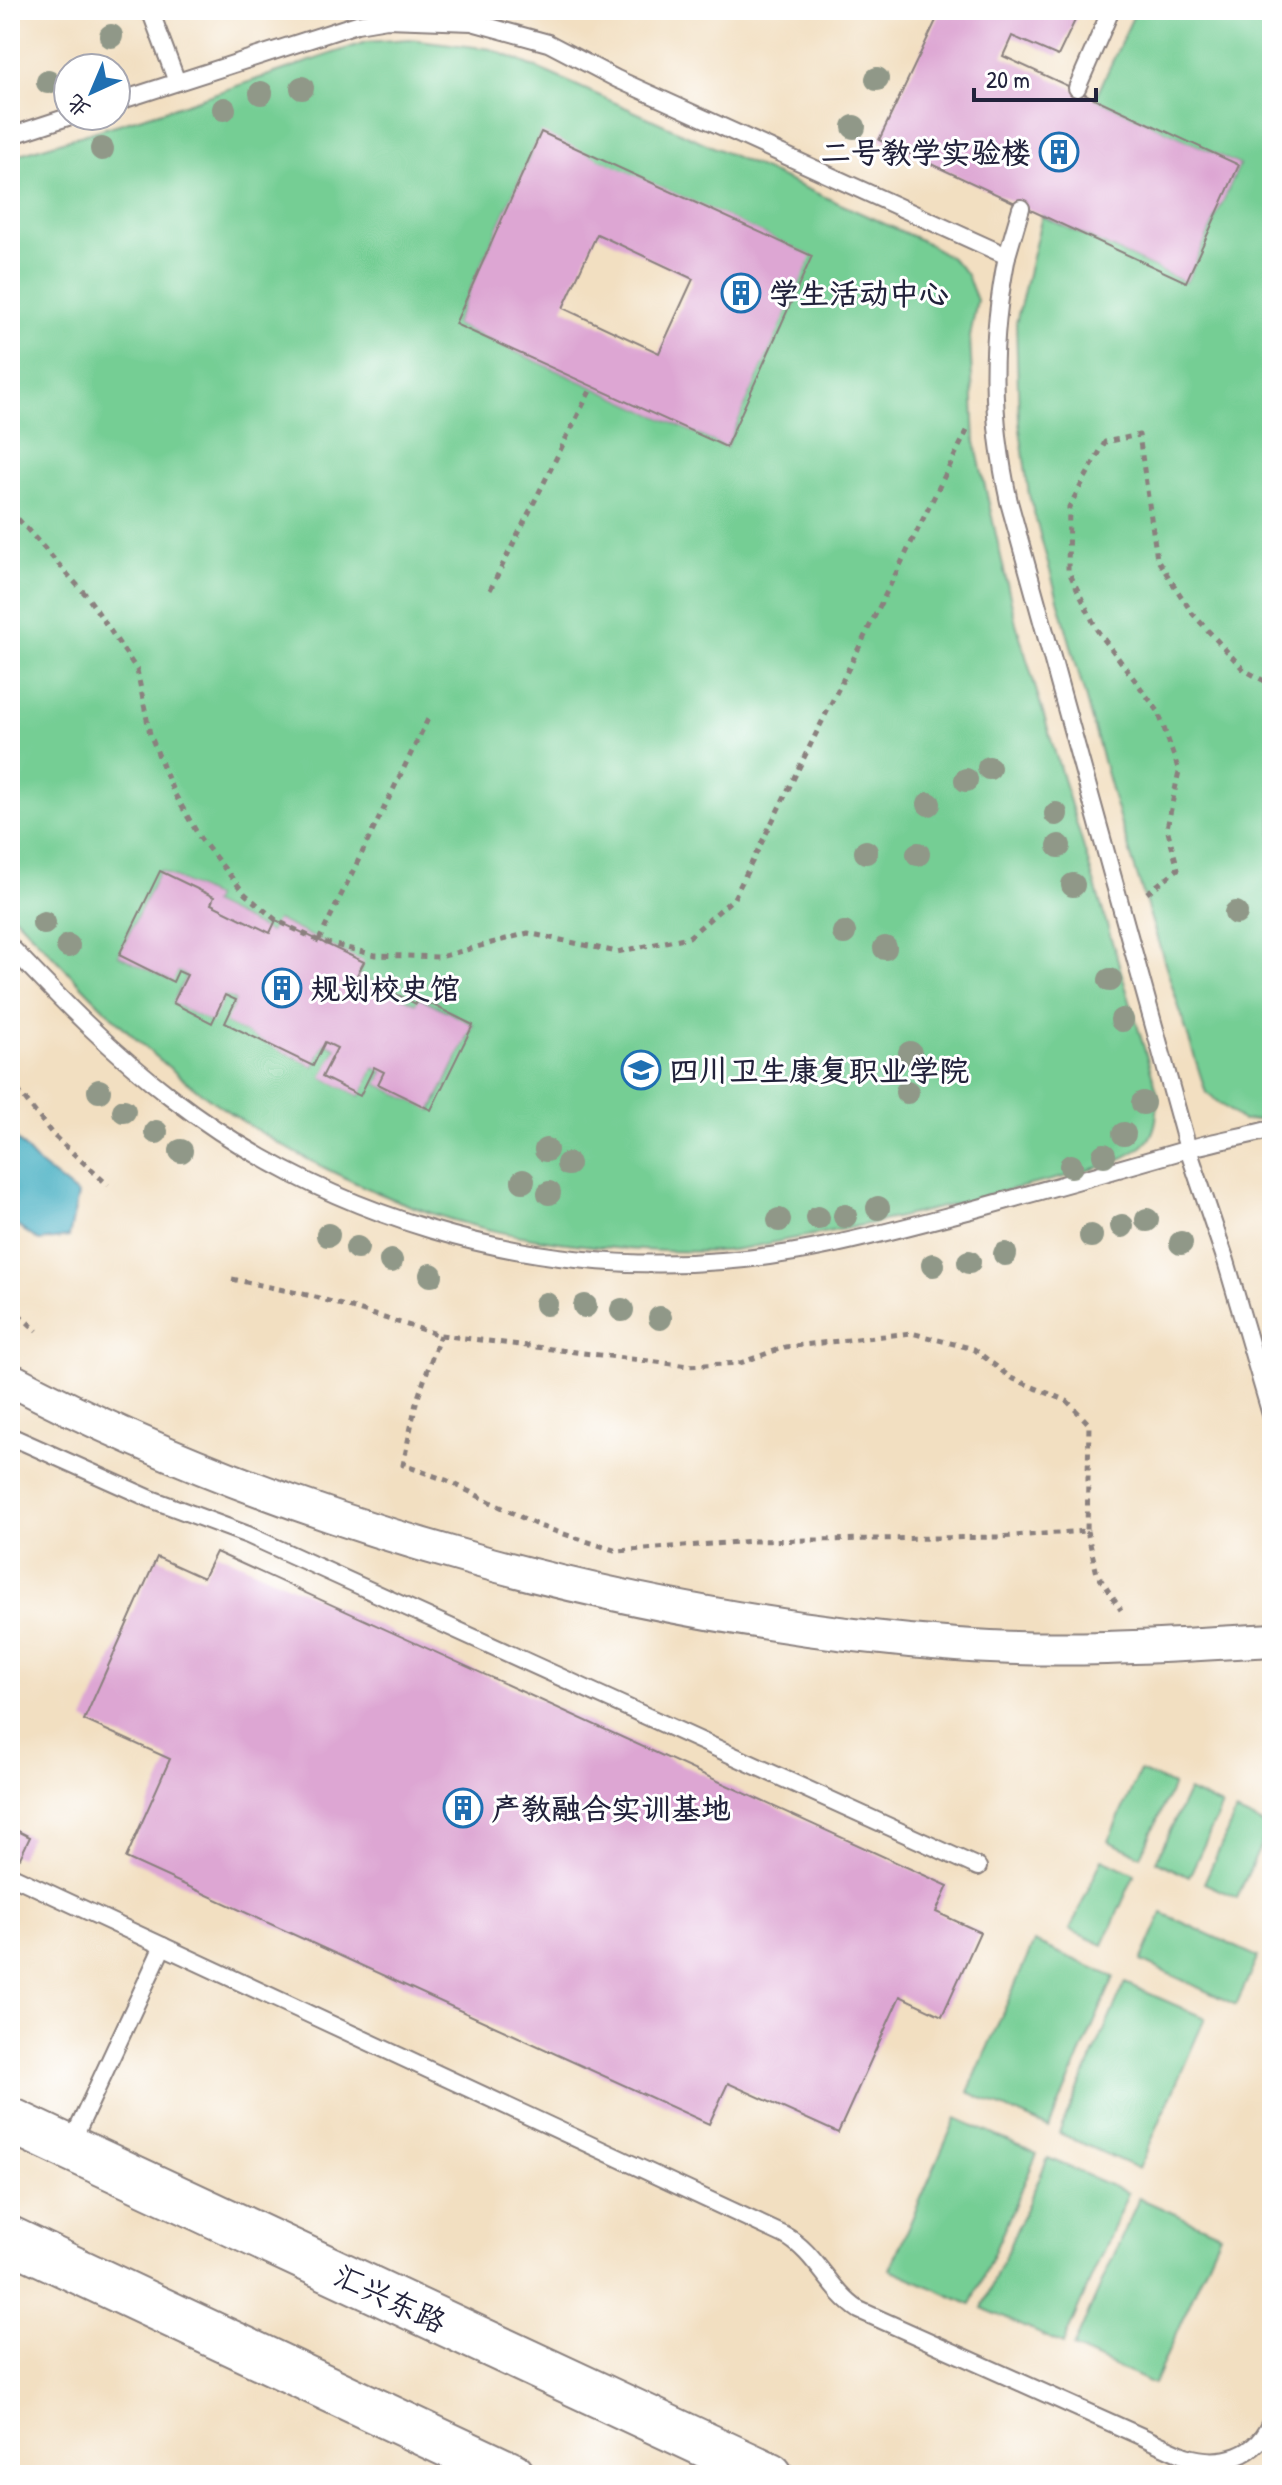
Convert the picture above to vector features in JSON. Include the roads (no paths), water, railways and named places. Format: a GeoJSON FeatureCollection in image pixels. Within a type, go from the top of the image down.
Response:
{"type":"FeatureCollection","features":[{"type":"Feature","properties":{"kind":"main road","name":"汇兴东路"},"geometry":{"type":"LineString","coordinates":[[10,2120],[770,2475]]}},
{"type":"Feature","properties":{"kind":"main road"},"geometry":{"type":"LineString","coordinates":[[10,2239],[512,2475]]}},
{"type":"Feature","properties":{"kind":"street"},"geometry":{"type":"LineString","coordinates":[[10,1379],[81,1416],[242,1484],[374,1528],[619,1595],[774,1625],[960,1645],[1124,1648],[1272,1640]]}},
{"type":"Feature","properties":{"kind":"lane"},"geometry":{"type":"LineString","coordinates":[[150,10],[177,82]]}},
{"type":"Feature","properties":{"kind":"lane"},"geometry":{"type":"LineString","coordinates":[[1077,88],[1111,10]]}},
{"type":"Feature","properties":{"kind":"lane"},"geometry":{"type":"LineString","coordinates":[[132,97],[357,24],[387,19],[472,22],[548,43],[617,79],[1007,256]]}},
{"type":"Feature","properties":{"kind":"lane"},"geometry":{"type":"LineString","coordinates":[[10,136],[52,122]]}},
{"type":"Feature","properties":{"kind":"lane"},"geometry":{"type":"LineString","coordinates":[[1021,208],[1007,256],[996,327],[992,382],[999,455],[1009,502],[1121,914],[1188,1149],[1272,1418]]}},
{"type":"Feature","properties":{"kind":"lane"},"geometry":{"type":"LineString","coordinates":[[10,946],[123,1058],[183,1106],[247,1150],[328,1191],[415,1225],[535,1253],[659,1263],[720,1262],[797,1251],[887,1232],[1272,1129]]}},
{"type":"Feature","properties":{"kind":"lane"},"geometry":{"type":"LineString","coordinates":[[10,1436],[151,1499],[248,1535],[978,1867]]}},
{"type":"Feature","properties":{"kind":"lane"},"geometry":{"type":"LineString","coordinates":[[10,1875],[784,2235],[803,2248],[846,2301],[859,2310],[1185,2456],[1207,2463],[1225,2462],[1259,2442],[1272,2419]]}},
{"type":"Feature","properties":{"kind":"lane"},"geometry":{"type":"LineString","coordinates":[[69,2148],[163,1946]]}},
{"type":"Feature","properties":{"kind":"water"},"geometry":{"type":"Polygon","coordinates":[[[10,1132],[40,1165],[78,1195],[69,1237],[39,1241],[10,1221],[10,1132]]]}},
{"type":"Feature","properties":{"kind":"place","name":"二号教学实验楼"},"geometry":{"type":"Point","coordinates":[1059,152]}},
{"type":"Feature","properties":{"kind":"place","name":"学生活动中心"},"geometry":{"type":"Point","coordinates":[741,293]}},
{"type":"Feature","properties":{"kind":"place","name":"规划校史馆"},"geometry":{"type":"Point","coordinates":[282,988]}},
{"type":"Feature","properties":{"kind":"place","name":"四川卫生康复职业学院"},"geometry":{"type":"Point","coordinates":[641,1070]}},
{"type":"Feature","properties":{"kind":"place","name":"产教融合实训基地"},"geometry":{"type":"Point","coordinates":[463,1808]}}]}
